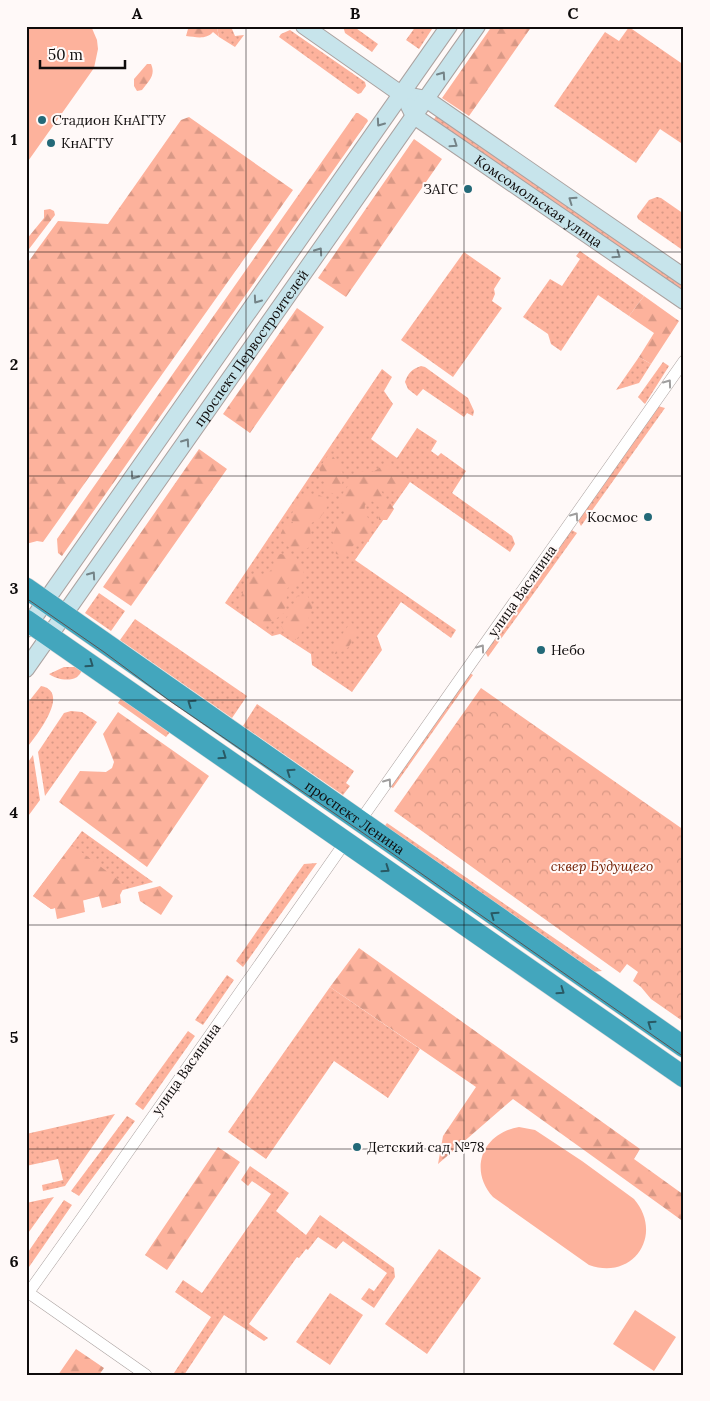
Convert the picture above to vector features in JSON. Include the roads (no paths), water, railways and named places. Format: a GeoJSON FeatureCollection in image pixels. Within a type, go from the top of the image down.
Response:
{"type":"FeatureCollection","features":[{"type":"Feature","properties":{"kind":"highway","name":"проспект Ленина"},"geometry":{"type":"LineString","coordinates":[[26,588],[684,1047]]}},
{"type":"Feature","properties":{"kind":"highway","name":"проспект Ленина"},"geometry":{"type":"LineString","coordinates":[[28,624],[50,636],[684,1078]]}},
{"type":"Feature","properties":{"kind":"highway"},"geometry":{"type":"LineString","coordinates":[[346,841],[360,821]]}},
{"type":"Feature","properties":{"kind":"highway"},"geometry":{"type":"LineString","coordinates":[[521,963],[534,943]]}},
{"type":"Feature","properties":{"kind":"main road","name":"Комсомольская улица"},"geometry":{"type":"LineString","coordinates":[[304,26],[401,94],[426,99],[684,277]]}},
{"type":"Feature","properties":{"kind":"main road","name":"проспект Первостроителей"},"geometry":{"type":"LineString","coordinates":[[28,624],[46,602],[448,26]]}},
{"type":"Feature","properties":{"kind":"main road","name":"проспект Первостроителей"},"geometry":{"type":"LineString","coordinates":[[26,669],[477,26]]}},
{"type":"Feature","properties":{"kind":"main road","name":"Комсомольская улица"},"geometry":{"type":"LineString","coordinates":[[401,94],[414,116],[684,301]]}},
{"type":"Feature","properties":{"kind":"main road"},"geometry":{"type":"LineString","coordinates":[[275,273],[294,287]]}},
{"type":"Feature","properties":{"kind":"main road"},"geometry":{"type":"LineString","coordinates":[[182,407],[201,420]]}},
{"type":"Feature","properties":{"kind":"street","name":"улица Васянина"},"geometry":{"type":"LineString","coordinates":[[360,821],[684,361]]}},
{"type":"Feature","properties":{"kind":"street","name":"улица Васянина"},"geometry":{"type":"LineString","coordinates":[[27,1293],[82,1220],[346,841]]}},
{"type":"Feature","properties":{"kind":"street"},"geometry":{"type":"LineString","coordinates":[[27,1293],[146,1375]]}},
{"type":"Feature","properties":{"kind":"tram line"},"geometry":{"type":"LineString","coordinates":[[26,598],[170,701],[356,828],[684,1057]]}},
{"type":"Feature","properties":{"kind":"place","name":"Стадион КнАГТУ"},"geometry":{"type":"Point","coordinates":[42,120]}},
{"type":"Feature","properties":{"kind":"place","name":"КнАГТУ"},"geometry":{"type":"Point","coordinates":[51,143]}},
{"type":"Feature","properties":{"kind":"place","name":"ЗАГС"},"geometry":{"type":"Point","coordinates":[468,189]}},
{"type":"Feature","properties":{"kind":"place","name":"Космос"},"geometry":{"type":"Point","coordinates":[648,517]}},
{"type":"Feature","properties":{"kind":"place","name":"Небо"},"geometry":{"type":"Point","coordinates":[541,650]}},
{"type":"Feature","properties":{"kind":"place","name":"Детский сад №78"},"geometry":{"type":"Point","coordinates":[357,1147]}},
{"type":"Feature","properties":{"kind":"park label","name":"сквер Будущего"},"geometry":{"type":"Point","coordinates":[602,866]}}]}
